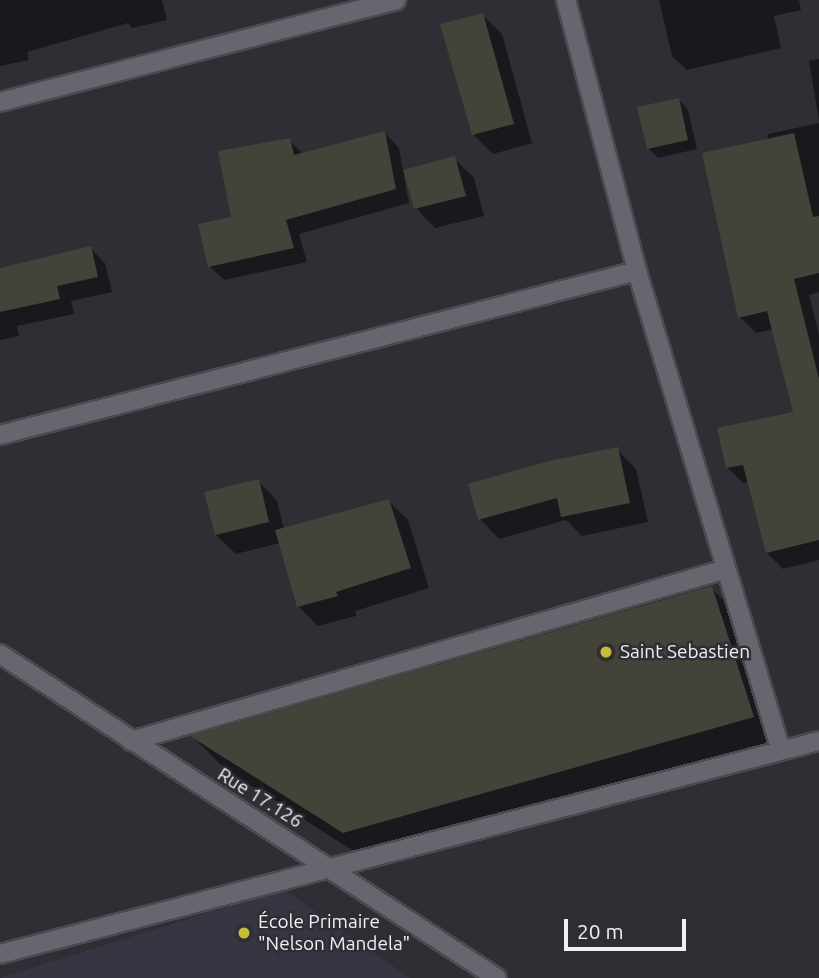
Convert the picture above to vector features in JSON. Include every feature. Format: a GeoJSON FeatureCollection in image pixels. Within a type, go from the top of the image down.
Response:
{"type":"FeatureCollection","features":[{"type":"Feature","properties":{"kind":"street"},"geometry":{"type":"LineString","coordinates":[[0,102],[396,0]]}},
{"type":"Feature","properties":{"kind":"street"},"geometry":{"type":"LineString","coordinates":[[566,0],[637,271],[781,751]]}},
{"type":"Feature","properties":{"kind":"street"},"geometry":{"type":"LineString","coordinates":[[0,435],[637,271]]}},
{"type":"Feature","properties":{"kind":"street"},"geometry":{"type":"LineString","coordinates":[[131,741],[726,569]]}},
{"type":"Feature","properties":{"kind":"street","name":"Rue 17.126"},"geometry":{"type":"LineString","coordinates":[[0,654],[330,867],[496,978]]}},
{"type":"Feature","properties":{"kind":"street"},"geometry":{"type":"LineString","coordinates":[[0,954],[819,741]]}},
{"type":"Feature","properties":{"kind":"shaded area","name":"École Primaire \"Nelson Mandela\""},"geometry":{"type":"Polygon","coordinates":[[[283,889],[410,978],[0,978],[283,889]]]}},
{"type":"Feature","properties":{"kind":"building"},"geometry":{"type":"Polygon","coordinates":[[[483,13],[514,124],[472,135],[440,24],[483,13]]]}},
{"type":"Feature","properties":{"kind":"building"},"geometry":{"type":"Polygon","coordinates":[[[679,98],[688,140],[647,149],[637,107],[679,98]]]}},
{"type":"Feature","properties":{"kind":"building"},"geometry":{"type":"Polygon","coordinates":[[[385,131],[396,189],[286,220],[294,248],[208,267],[198,224],[231,217],[218,151],[290,138],[294,155],[385,131]]]}},
{"type":"Feature","properties":{"kind":"building"},"geometry":{"type":"Polygon","coordinates":[[[794,133],[813,217],[819,216],[819,273],[794,279],[819,379],[819,540],[766,553],[743,465],[726,468],[717,428],[793,412],[767,311],[738,318],[702,153],[794,133]]]}},
{"type":"Feature","properties":{"kind":"building"},"geometry":{"type":"Polygon","coordinates":[[[455,156],[466,196],[414,209],[403,170],[455,156]]]}},
{"type":"Feature","properties":{"kind":"building"},"geometry":{"type":"Polygon","coordinates":[[[91,246],[98,277],[57,286],[60,299],[0,312],[0,268],[91,246]]]}},
{"type":"Feature","properties":{"kind":"building"},"geometry":{"type":"Polygon","coordinates":[[[618,447],[630,503],[561,517],[557,498],[478,520],[468,484],[549,461],[618,447]]]}},
{"type":"Feature","properties":{"kind":"building"},"geometry":{"type":"Polygon","coordinates":[[[259,479],[269,522],[215,535],[204,492],[259,479]]]}},
{"type":"Feature","properties":{"kind":"building"},"geometry":{"type":"Polygon","coordinates":[[[389,499],[411,568],[336,592],[338,596],[297,607],[275,530],[389,499]]]}},
{"type":"Feature","properties":{"kind":"building","name":"Saint Sebastien"},"geometry":{"type":"Polygon","coordinates":[[[712,586],[754,717],[343,833],[190,736],[712,586]]]}},
{"type":"Feature","properties":{"kind":"place","name":"Saint Sebastien"},"geometry":{"type":"Point","coordinates":[606,652]}},
{"type":"Feature","properties":{"kind":"place","name":"École Primaire \"Nelson Mandela\""},"geometry":{"type":"Point","coordinates":[244,933]}}]}
